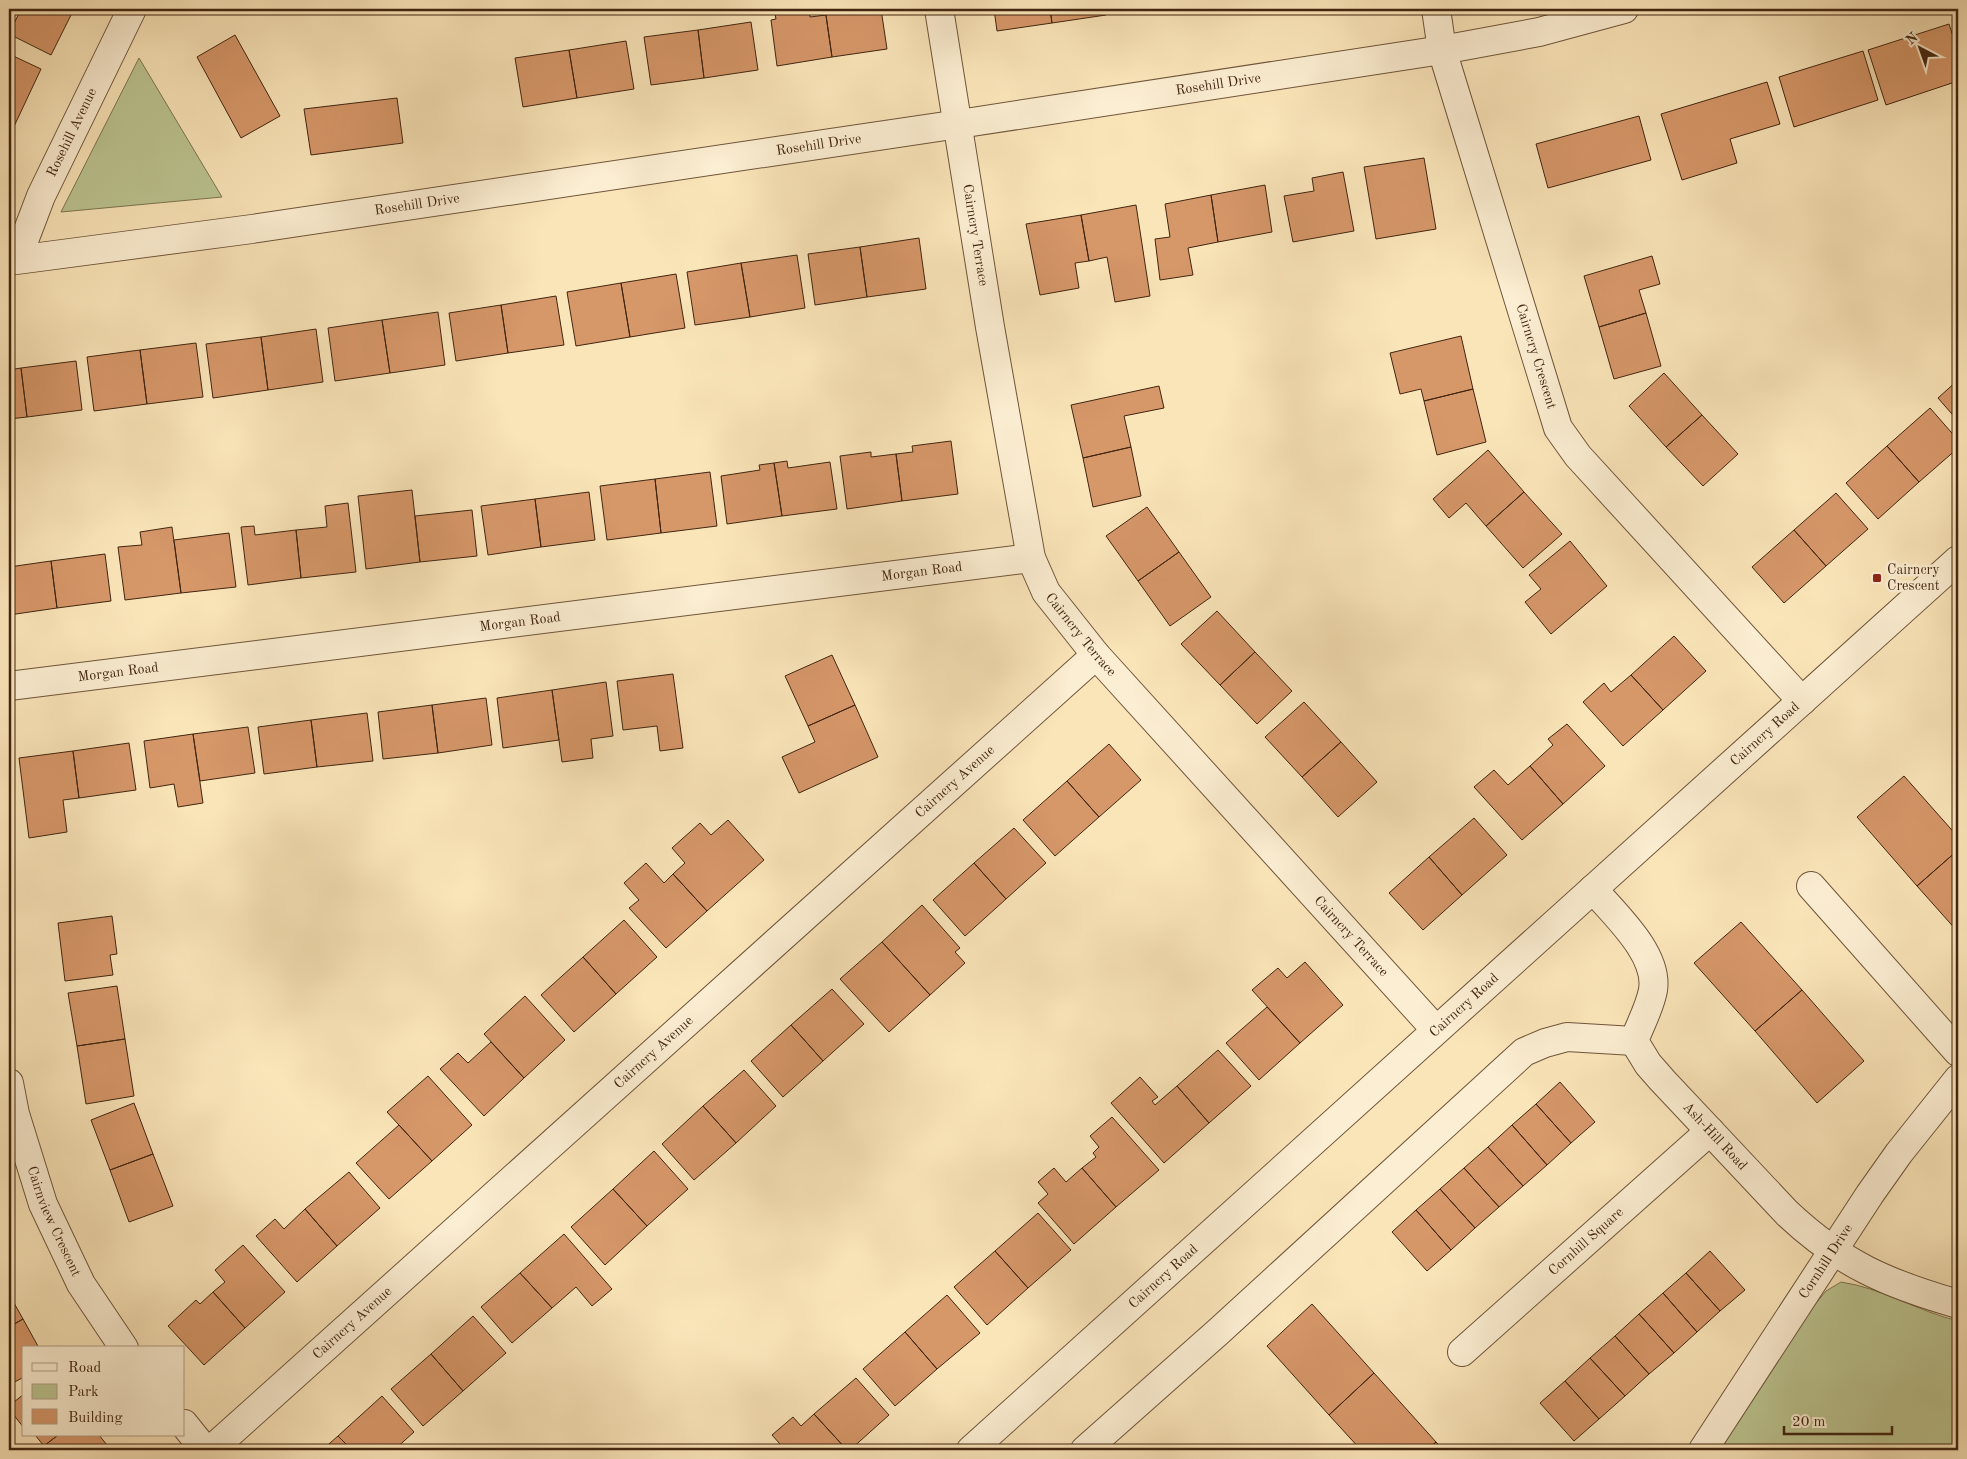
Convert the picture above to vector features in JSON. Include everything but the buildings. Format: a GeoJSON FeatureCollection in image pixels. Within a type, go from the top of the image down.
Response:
{"type":"FeatureCollection","features":[{"type":"Feature","properties":{"kind":"street","name":"Rosehill Avenue"},"geometry":{"type":"LineString","coordinates":[[13,260],[41,196],[132,9]]}},
{"type":"Feature","properties":{"kind":"street","name":"Cairncry Terrace"},"geometry":{"type":"LineString","coordinates":[[939,9],[959,124],[990,327],[1031,558],[1046,592],[1096,655],[1436,1030]]}},
{"type":"Feature","properties":{"kind":"street","name":"Cairncry Crescent"},"geometry":{"type":"LineString","coordinates":[[1436,9],[1442,50],[1558,428],[1578,456],[1802,700]]}},
{"type":"Feature","properties":{"kind":"street","name":"Rosehill Drive"},"geometry":{"type":"LineString","coordinates":[[13,260],[252,229],[1442,50],[1539,32],[1624,9]]}},
{"type":"Feature","properties":{"kind":"street","name":"Morgan Road"},"geometry":{"type":"LineString","coordinates":[[9,686],[1031,558]]}},
{"type":"Feature","properties":{"kind":"street","name":"Cairncry Road"},"geometry":{"type":"LineString","coordinates":[[971,1450],[1958,560]]}},
{"type":"Feature","properties":{"kind":"street","name":"Cairncry Avenue"},"geometry":{"type":"LineString","coordinates":[[211,1450],[1096,655]]}},
{"type":"Feature","properties":{"kind":"street"},"geometry":{"type":"LineString","coordinates":[[1811,886],[1958,1052]]}},
{"type":"Feature","properties":{"kind":"street"},"geometry":{"type":"LineString","coordinates":[[1085,1450],[1218,1332],[1524,1052],[1545,1043],[1567,1037],[1634,1041],[1653,990],[1653,971],[1646,954],[1636,940],[1593,889]]}},
{"type":"Feature","properties":{"kind":"street","name":"Ash-Hill Road"},"geometry":{"type":"LineString","coordinates":[[1634,1041],[1656,1073],[1808,1233],[1832,1252],[1896,1285],[1958,1304]]}},
{"type":"Feature","properties":{"kind":"street","name":"Cornhill Drive"},"geometry":{"type":"LineString","coordinates":[[1703,1450],[1899,1153],[1958,1079]]}},
{"type":"Feature","properties":{"kind":"street","name":"Cairnview Crescent"},"geometry":{"type":"LineString","coordinates":[[9,1083],[15,1114],[43,1204],[81,1284],[123,1346]]}},
{"type":"Feature","properties":{"kind":"street","name":"Cornhill Square"},"geometry":{"type":"LineString","coordinates":[[1462,1352],[1710,1132]]}},
{"type":"Feature","properties":{"kind":"street"},"geometry":{"type":"LineString","coordinates":[[185,1425],[205,1450]]}},
{"type":"Feature","properties":{"kind":"green space"},"geometry":{"type":"Polygon","coordinates":[[[139,58],[222,197],[61,212],[139,58]]]}},
{"type":"Feature","properties":{"kind":"green space"},"geometry":{"type":"Polygon","coordinates":[[[1841,1282],[1871,1289],[1928,1312],[1958,1321],[1958,1450],[1719,1450],[1812,1308],[1826,1291],[1841,1282]]]}},
{"type":"Feature","properties":{"kind":"place","name":"Cairncry Crescent"},"geometry":{"type":"Point","coordinates":[1877,578]}}]}
